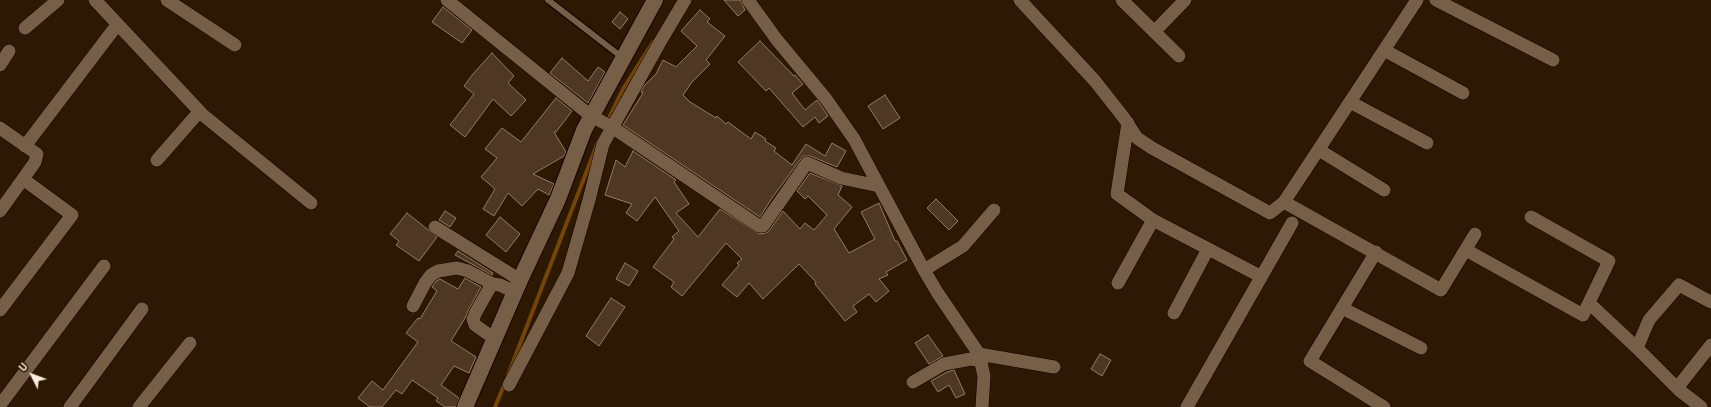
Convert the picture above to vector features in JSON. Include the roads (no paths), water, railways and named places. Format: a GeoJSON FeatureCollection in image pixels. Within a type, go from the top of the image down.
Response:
{"type":"FeatureCollection","features":[{"type":"Feature","properties":{"kind":"street"},"geometry":{"type":"LineString","coordinates":[[25,28],[58,0]]}},
{"type":"Feature","properties":{"kind":"street"},"geometry":{"type":"LineString","coordinates":[[95,0],[117,26],[199,112],[311,203]]}},
{"type":"Feature","properties":{"kind":"street"},"geometry":{"type":"LineString","coordinates":[[167,0],[235,45]]}},
{"type":"Feature","properties":{"kind":"street"},"geometry":{"type":"LineString","coordinates":[[447,0],[594,118],[611,127],[760,227],[807,163],[841,178],[879,186]]}},
{"type":"Feature","properties":{"kind":"street"},"geometry":{"type":"LineString","coordinates":[[466,407],[518,286],[558,199],[570,164],[623,58],[655,0]]}},
{"type":"Feature","properties":{"kind":"street"},"geometry":{"type":"LineString","coordinates":[[510,385],[568,273],[589,200],[598,157],[603,144],[611,127],[685,0]]}},
{"type":"Feature","properties":{"kind":"street"},"geometry":{"type":"LineString","coordinates":[[748,0],[777,40],[826,99],[863,154],[924,270],[980,358],[984,376],[982,407]]}},
{"type":"Feature","properties":{"kind":"street"},"geometry":{"type":"LineString","coordinates":[[1020,0],[1095,80],[1128,123],[1137,138],[1152,148],[1270,213],[1284,202],[1416,0]]}},
{"type":"Feature","properties":{"kind":"street"},"geometry":{"type":"LineString","coordinates":[[1122,0],[1179,56]]}},
{"type":"Feature","properties":{"kind":"street"},"geometry":{"type":"LineString","coordinates":[[1154,32],[1185,0]]}},
{"type":"Feature","properties":{"kind":"street"},"geometry":{"type":"LineString","coordinates":[[1436,0],[1553,60]]}},
{"type":"Feature","properties":{"kind":"street"},"geometry":{"type":"LineString","coordinates":[[25,146],[117,26]]}},
{"type":"Feature","properties":{"kind":"street"},"geometry":{"type":"LineString","coordinates":[[1384,50],[1463,93]]}},
{"type":"Feature","properties":{"kind":"street"},"geometry":{"type":"LineString","coordinates":[[0,65],[9,51]]}},
{"type":"Feature","properties":{"kind":"street"},"geometry":{"type":"LineString","coordinates":[[1350,102],[1427,143]]}},
{"type":"Feature","properties":{"kind":"street"},"geometry":{"type":"LineString","coordinates":[[157,160],[199,112]]}},
{"type":"Feature","properties":{"kind":"street"},"geometry":{"type":"LineString","coordinates":[[1128,123],[1117,194],[1153,220],[1260,276]]}},
{"type":"Feature","properties":{"kind":"street"},"geometry":{"type":"LineString","coordinates":[[0,128],[37,154],[35,162],[24,179],[0,211]]}},
{"type":"Feature","properties":{"kind":"street"},"geometry":{"type":"LineString","coordinates":[[1319,150],[1384,190]]}},
{"type":"Feature","properties":{"kind":"street"},"geometry":{"type":"LineString","coordinates":[[0,310],[72,215],[24,179]]}},
{"type":"Feature","properties":{"kind":"street"},"geometry":{"type":"LineString","coordinates":[[1284,202],[1376,252],[1441,290],[1475,234]]}},
{"type":"Feature","properties":{"kind":"street"},"geometry":{"type":"LineString","coordinates":[[924,270],[963,246],[994,210]]}},
{"type":"Feature","properties":{"kind":"street"},"geometry":{"type":"LineString","coordinates":[[1466,250],[1583,315],[1609,261],[1531,217]]}},
{"type":"Feature","properties":{"kind":"street"},"geometry":{"type":"LineString","coordinates":[[1118,283],[1153,220]]}},
{"type":"Feature","properties":{"kind":"street"},"geometry":{"type":"LineString","coordinates":[[1187,407],[1260,276],[1292,223]]}},
{"type":"Feature","properties":{"kind":"street"},"geometry":{"type":"LineString","coordinates":[[435,227],[518,286]]}},
{"type":"Feature","properties":{"kind":"street"},"geometry":{"type":"LineString","coordinates":[[1174,313],[1208,249]]}},
{"type":"Feature","properties":{"kind":"street"},"geometry":{"type":"LineString","coordinates":[[1376,252],[1310,361],[1384,407]]}},
{"type":"Feature","properties":{"kind":"street"},"geometry":{"type":"LineString","coordinates":[[4,407],[0,405],[104,266]]}},
{"type":"Feature","properties":{"kind":"street"},"geometry":{"type":"LineString","coordinates":[[413,306],[425,283],[431,275],[438,271],[457,268],[468,271],[494,284],[518,286]]}},
{"type":"Feature","properties":{"kind":"street"},"geometry":{"type":"LineString","coordinates":[[494,284],[484,298],[473,319],[475,325],[495,339]]}},
{"type":"Feature","properties":{"kind":"street"},"geometry":{"type":"LineString","coordinates":[[1637,348],[1649,320],[1679,285],[1711,302]]}},
{"type":"Feature","properties":{"kind":"street"},"geometry":{"type":"LineString","coordinates":[[1589,303],[1677,388],[1701,407]]}},
{"type":"Feature","properties":{"kind":"street"},"geometry":{"type":"LineString","coordinates":[[1342,308],[1421,348]]}},
{"type":"Feature","properties":{"kind":"street"},"geometry":{"type":"LineString","coordinates":[[70,407],[142,310]]}},
{"type":"Feature","properties":{"kind":"street"},"geometry":{"type":"LineString","coordinates":[[139,407],[190,343]]}},
{"type":"Feature","properties":{"kind":"street"},"geometry":{"type":"LineString","coordinates":[[1677,388],[1711,345]]}},
{"type":"Feature","properties":{"kind":"street"},"geometry":{"type":"LineString","coordinates":[[914,382],[944,364],[980,358],[1054,367]]}},
{"type":"Feature","properties":{"kind":"lane"},"geometry":{"type":"LineString","coordinates":[[548,0],[623,58]]}},
{"type":"Feature","properties":{"kind":"waterway"},"geometry":{"type":"LineString","coordinates":[[607,122],[623,89],[653,42]]}},
{"type":"Feature","properties":{"kind":"waterway"},"geometry":{"type":"LineString","coordinates":[[508,375],[598,142]]}},
{"type":"Feature","properties":{"kind":"waterway"},"geometry":{"type":"LineString","coordinates":[[495,407],[505,383]]}}]}
